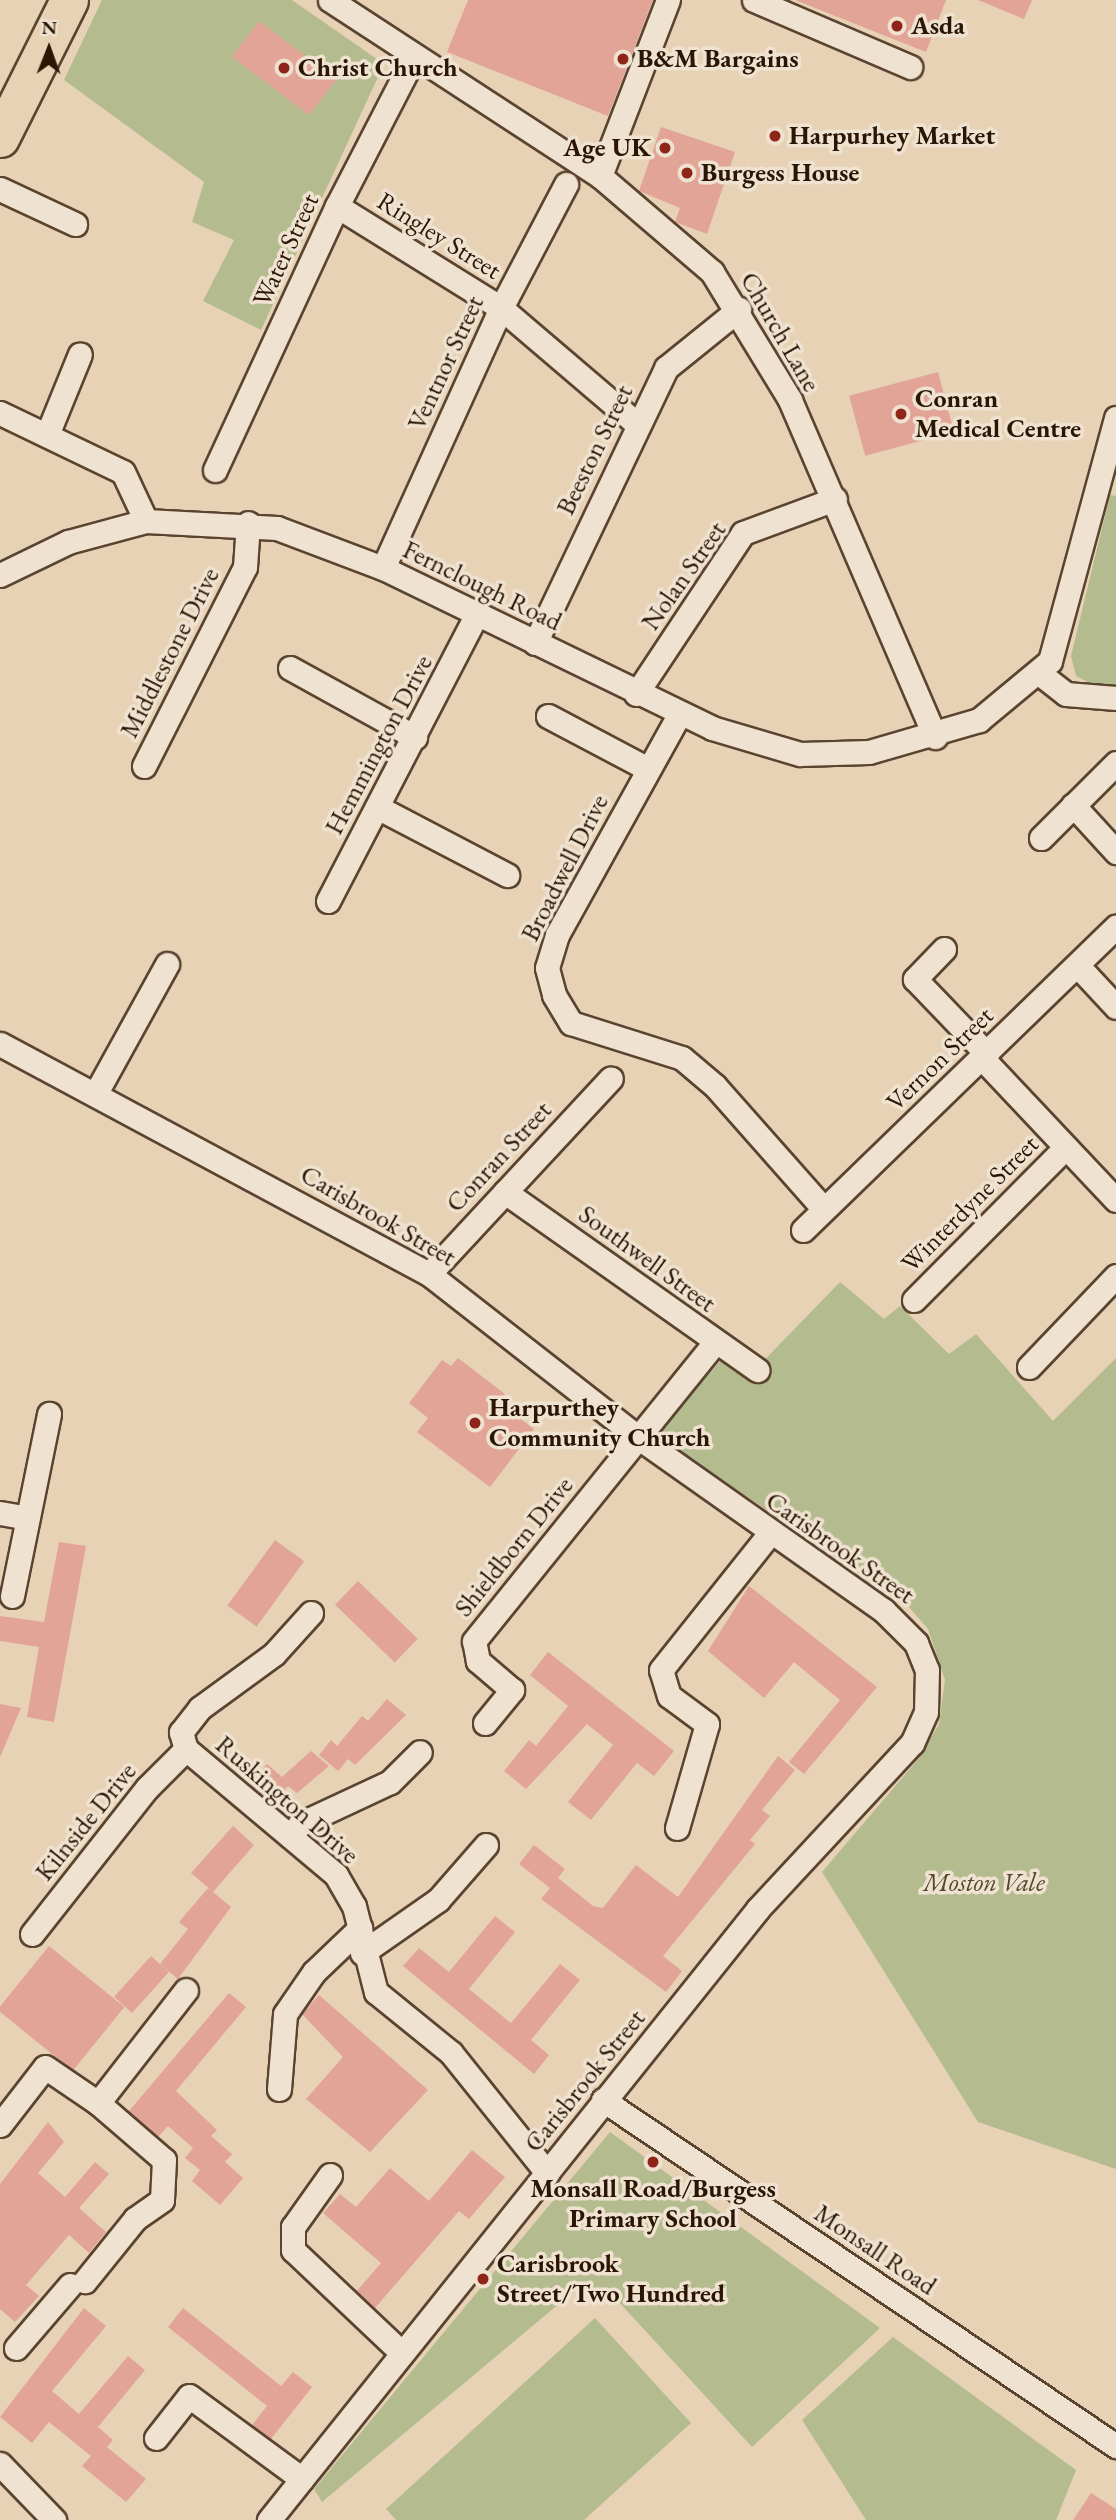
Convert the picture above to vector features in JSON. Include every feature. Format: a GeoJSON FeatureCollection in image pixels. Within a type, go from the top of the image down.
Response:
{"type":"FeatureCollection","features":[{"type":"Feature","properties":{"kind":"main road"},"geometry":{"type":"LineString","coordinates":[[0,138],[69,0]]}},
{"type":"Feature","properties":{"kind":"street","name":"Church Lane"},"geometry":{"type":"LineString","coordinates":[[330,0],[600,176],[675,235],[739,309],[835,499],[935,737]]}},
{"type":"Feature","properties":{"kind":"street"},"geometry":{"type":"LineString","coordinates":[[600,176],[668,0]]}},
{"type":"Feature","properties":{"kind":"street"},"geometry":{"type":"LineString","coordinates":[[754,0],[910,67]]}},
{"type":"Feature","properties":{"kind":"street","name":"Water Street"},"geometry":{"type":"LineString","coordinates":[[215,470],[337,206],[414,57]]}},
{"type":"Feature","properties":{"kind":"street","name":"Ventnor Street"},"geometry":{"type":"LineString","coordinates":[[383,568],[501,308],[566,184]]}},
{"type":"Feature","properties":{"kind":"street"},"geometry":{"type":"LineString","coordinates":[[0,189],[75,225]]}},
{"type":"Feature","properties":{"kind":"street","name":"Ringley Street"},"geometry":{"type":"LineString","coordinates":[[337,206],[501,308],[638,425]]}},
{"type":"Feature","properties":{"kind":"street","name":"Beeston Street"},"geometry":{"type":"LineString","coordinates":[[535,643],[666,368],[739,309]]}},
{"type":"Feature","properties":{"kind":"street"},"geometry":{"type":"LineString","coordinates":[[47,435],[80,354]]}},
{"type":"Feature","properties":{"kind":"street"},"geometry":{"type":"LineString","coordinates":[[0,413],[123,472],[146,521]]}},
{"type":"Feature","properties":{"kind":"street","name":"Fernclough Road"},"geometry":{"type":"LineString","coordinates":[[0,575],[68,542],[146,521],[248,523],[310,537],[383,568],[636,694],[680,713],[800,754],[869,752],[935,737],[996,710],[1039,673],[1056,646],[1116,418]]}},
{"type":"Feature","properties":{"kind":"street","name":"Nolan Street"},"geometry":{"type":"LineString","coordinates":[[636,694],[743,533],[835,499]]}},
{"type":"Feature","properties":{"kind":"street","name":"Middlestone Drive"},"geometry":{"type":"LineString","coordinates":[[144,766],[245,567],[248,523]]}},
{"type":"Feature","properties":{"kind":"street","name":"Hemmington Drive"},"geometry":{"type":"LineString","coordinates":[[328,901],[477,614]]}},
{"type":"Feature","properties":{"kind":"street"},"geometry":{"type":"LineString","coordinates":[[290,668],[415,737]]}},
{"type":"Feature","properties":{"kind":"street"},"geometry":{"type":"LineString","coordinates":[[1039,673],[1066,694],[1116,698]]}},
{"type":"Feature","properties":{"kind":"street","name":"Broadwell Drive"},"geometry":{"type":"LineString","coordinates":[[680,713],[558,935],[547,968],[560,1010],[591,1033],[682,1058],[715,1086],[824,1209]]}},
{"type":"Feature","properties":{"kind":"street"},"geometry":{"type":"LineString","coordinates":[[548,716],[648,769]]}},
{"type":"Feature","properties":{"kind":"street"},"geometry":{"type":"LineString","coordinates":[[1041,838],[1116,763]]}},
{"type":"Feature","properties":{"kind":"street"},"geometry":{"type":"LineString","coordinates":[[1073,805],[1116,852]]}},
{"type":"Feature","properties":{"kind":"street"},"geometry":{"type":"LineString","coordinates":[[377,807],[507,875]]}},
{"type":"Feature","properties":{"kind":"street","name":"Vernon Street"},"geometry":{"type":"LineString","coordinates":[[803,1230],[1116,927]]}},
{"type":"Feature","properties":{"kind":"street"},"geometry":{"type":"LineString","coordinates":[[944,949],[915,979],[1065,1148],[1116,1200]]}},
{"type":"Feature","properties":{"kind":"street"},"geometry":{"type":"LineString","coordinates":[[97,1091],[167,964]]}},
{"type":"Feature","properties":{"kind":"street"},"geometry":{"type":"LineString","coordinates":[[1077,965],[1116,1007]]}},
{"type":"Feature","properties":{"kind":"street","name":"Carisbrook Street"},"geometry":{"type":"LineString","coordinates":[[0,1044],[97,1091],[429,1274],[639,1438],[902,1626],[923,1657],[926,1712],[912,1743],[798,1862],[603,2100],[269,2520]]}},
{"type":"Feature","properties":{"kind":"street","name":"Conran Street"},"geometry":{"type":"LineString","coordinates":[[429,1274],[611,1079]]}},
{"type":"Feature","properties":{"kind":"street","name":"Winterdyne Street"},"geometry":{"type":"LineString","coordinates":[[914,1300],[1065,1148]]}},
{"type":"Feature","properties":{"kind":"street","name":"Southwell Street"},"geometry":{"type":"LineString","coordinates":[[505,1192],[757,1370]]}},
{"type":"Feature","properties":{"kind":"street"},"geometry":{"type":"LineString","coordinates":[[1029,1367],[1116,1276]]}},
{"type":"Feature","properties":{"kind":"street"},"geometry":{"type":"LineString","coordinates":[[639,1438],[715,1342]]}},
{"type":"Feature","properties":{"kind":"street"},"geometry":{"type":"LineString","coordinates":[[12,1596],[49,1414]]}},
{"type":"Feature","properties":{"kind":"street","name":"Shieldborn Drive"},"geometry":{"type":"LineString","coordinates":[[485,1723],[512,1689],[478,1661],[474,1641],[639,1438]]}},
{"type":"Feature","properties":{"kind":"street"},"geometry":{"type":"LineString","coordinates":[[0,1513],[29,1518]]}},
{"type":"Feature","properties":{"kind":"street"},"geometry":{"type":"LineString","coordinates":[[677,1828],[706,1724],[669,1696],[661,1670],[770,1533]]}},
{"type":"Feature","properties":{"kind":"street","name":"Kilnside Drive"},"geometry":{"type":"LineString","coordinates":[[32,1934],[183,1740],[200,1708],[274,1654],[311,1613]]}},
{"type":"Feature","properties":{"kind":"street","name":"Ruskington Drive"},"geometry":{"type":"LineString","coordinates":[[183,1740],[336,1875],[360,1928],[362,1953],[376,1992],[451,2053],[547,2173]]}},
{"type":"Feature","properties":{"kind":"street"},"geometry":{"type":"LineString","coordinates":[[290,1836],[300,1824],[390,1782],[420,1752]]}},
{"type":"Feature","properties":{"kind":"street"},"geometry":{"type":"LineString","coordinates":[[362,1953],[438,1900],[486,1845]]}},
{"type":"Feature","properties":{"kind":"street"},"geometry":{"type":"LineString","coordinates":[[275,2076],[288,2009],[360,1928]]}},
{"type":"Feature","properties":{"kind":"street"},"geometry":{"type":"LineString","coordinates":[[98,2102],[186,1990]]}},
{"type":"Feature","properties":{"kind":"street"},"geometry":{"type":"LineString","coordinates":[[0,2124],[45,2067],[98,2102],[159,2153],[166,2180],[162,2200],[135,2219],[88,2280],[16,2348]]}},
{"type":"Feature","properties":{"kind":"street","name":"Monsall Road"},"geometry":{"type":"LineString","coordinates":[[603,2100],[1116,2446]]}},
{"type":"Feature","properties":{"kind":"street"},"geometry":{"type":"LineString","coordinates":[[330,2175],[293,2227],[293,2250],[401,2352]]}},
{"type":"Feature","properties":{"kind":"street"},"geometry":{"type":"LineString","coordinates":[[156,2438],[189,2396],[302,2479]]}},
{"type":"Feature","properties":{"kind":"street"},"geometry":{"type":"LineString","coordinates":[[0,2464],[54,2520]]}},
{"type":"Feature","properties":{"kind":"green space"},"geometry":{"type":"Polygon","coordinates":[[[102,0],[292,0],[384,64],[261,330],[203,301],[234,240],[192,222],[204,182],[64,80],[102,0]]]}},
{"type":"Feature","properties":{"kind":"green space"},"geometry":{"type":"Polygon","coordinates":[[[1110,495],[1116,496],[1116,686],[1097,687],[1076,676],[1071,656],[1110,495]]]}},
{"type":"Feature","properties":{"kind":"green space","name":"Moston Vale"},"geometry":{"type":"Polygon","coordinates":[[[840,1282],[884,1319],[900,1306],[949,1354],[976,1334],[1053,1421],[1116,1358],[1116,2169],[978,2122],[822,1872],[920,1757],[939,1724],[945,1680],[928,1629],[908,1606],[655,1434],[724,1357],[746,1379],[840,1282]]]}},
{"type":"Feature","properties":{"kind":"green space"},"geometry":{"type":"Polygon","coordinates":[[[610,2132],[880,2328],[752,2447],[606,2288],[573,2292],[322,2502],[314,2489],[610,2132]]]}},
{"type":"Feature","properties":{"kind":"green space"},"geometry":{"type":"Polygon","coordinates":[[[595,2318],[691,2423],[584,2520],[396,2520],[386,2509],[595,2318]]]}},
{"type":"Feature","properties":{"kind":"green space"},"geometry":{"type":"Polygon","coordinates":[[[893,2337],[1076,2470],[1056,2520],[866,2520],[802,2420],[893,2337]]]}},
{"type":"Feature","properties":{"kind":"building"},"geometry":{"type":"Polygon","coordinates":[[[468,0],[653,0],[608,116],[447,52],[468,0]]]}},
{"type":"Feature","properties":{"kind":"building","name":"Asda"},"geometry":{"type":"Polygon","coordinates":[[[795,0],[946,0],[926,52],[795,0]]]}},
{"type":"Feature","properties":{"kind":"building","name":"Asda"},"geometry":{"type":"Polygon","coordinates":[[[978,0],[1032,0],[1024,19],[978,0]]]}},
{"type":"Feature","properties":{"kind":"building","name":"Christ Church"},"geometry":{"type":"Polygon","coordinates":[[[259,21],[336,79],[309,115],[232,57],[259,21]]]}},
{"type":"Feature","properties":{"kind":"building","name":"Burgess House"},"geometry":{"type":"Polygon","coordinates":[[[661,127],[735,152],[707,234],[675,222],[680,208],[639,191],[661,127]]]}},
{"type":"Feature","properties":{"kind":"building","name":"Conran Medical Centre"},"geometry":{"type":"Polygon","coordinates":[[[938,372],[954,432],[865,456],[849,396],[938,372]]]}},
{"type":"Feature","properties":{"kind":"building","name":"Harpurthey Community Church"},"geometry":{"type":"Polygon","coordinates":[[[458,1358],[505,1394],[499,1402],[534,1429],[490,1487],[417,1432],[428,1418],[409,1403],[442,1360],[451,1366],[458,1358]]]}},
{"type":"Feature","properties":{"kind":"building"},"geometry":{"type":"Polygon","coordinates":[[[275,1540],[304,1561],[257,1627],[227,1606],[275,1540]]]}},
{"type":"Feature","properties":{"kind":"building"},"geometry":{"type":"Polygon","coordinates":[[[59,1542],[86,1546],[54,1722],[27,1717],[39,1647],[0,1641],[0,1616],[44,1622],[59,1542]]]}},
{"type":"Feature","properties":{"kind":"building"},"geometry":{"type":"Polygon","coordinates":[[[358,1581],[418,1639],[395,1662],[335,1605],[358,1581]]]}},
{"type":"Feature","properties":{"kind":"building"},"geometry":{"type":"Polygon","coordinates":[[[749,1586],[877,1687],[804,1774],[789,1762],[840,1700],[794,1662],[764,1698],[708,1651],[749,1586]]]}},
{"type":"Feature","properties":{"kind":"building"},"geometry":{"type":"Polygon","coordinates":[[[548,1652],[674,1751],[654,1776],[637,1763],[591,1820],[568,1802],[613,1745],[587,1724],[526,1789],[504,1771],[529,1740],[536,1746],[568,1706],[530,1675],[548,1652]]]}},
{"type":"Feature","properties":{"kind":"building"},"geometry":{"type":"Polygon","coordinates":[[[387,1699],[406,1715],[355,1765],[348,1759],[338,1771],[319,1755],[331,1740],[337,1746],[362,1716],[368,1721],[387,1699]]]}},
{"type":"Feature","properties":{"kind":"building"},"geometry":{"type":"Polygon","coordinates":[[[0,1704],[21,1708],[0,1757],[0,1704]]]}},
{"type":"Feature","properties":{"kind":"building"},"geometry":{"type":"Polygon","coordinates":[[[311,1751],[329,1766],[297,1793],[288,1786],[273,1804],[250,1785],[267,1764],[282,1777],[311,1751]]]}},
{"type":"Feature","properties":{"kind":"building"},"geometry":{"type":"Polygon","coordinates":[[[778,1756],[795,1770],[762,1810],[770,1816],[750,1840],[755,1844],[663,1956],[682,1971],[666,1992],[541,1899],[550,1888],[519,1864],[534,1845],[565,1869],[558,1878],[593,1906],[603,1908],[636,1865],[678,1897],[778,1756]]]}},
{"type":"Feature","properties":{"kind":"building"},"geometry":{"type":"Polygon","coordinates":[[[233,1826],[254,1845],[213,1892],[231,1907],[178,1979],[160,1964],[188,1929],[179,1922],[208,1888],[212,1891],[191,1873],[233,1826]]]}},
{"type":"Feature","properties":{"kind":"building"},"geometry":{"type":"Polygon","coordinates":[[[495,1916],[515,1932],[469,1989],[511,2023],[560,1964],[580,1980],[531,2040],[549,2055],[534,2074],[403,1966],[419,1948],[449,1972],[495,1916]]]}},
{"type":"Feature","properties":{"kind":"building"},"geometry":{"type":"Polygon","coordinates":[[[49,1946],[124,2007],[73,2071],[0,2012],[0,2007],[49,1946]]]}},
{"type":"Feature","properties":{"kind":"building"},"geometry":{"type":"Polygon","coordinates":[[[151,1956],[169,1972],[132,2013],[114,1997],[151,1956]]]}},
{"type":"Feature","properties":{"kind":"building"},"geometry":{"type":"Polygon","coordinates":[[[229,1993],[246,2007],[176,2091],[217,2130],[211,2136],[232,2154],[225,2162],[243,2178],[220,2205],[192,2181],[200,2170],[185,2158],[193,2148],[168,2126],[158,2137],[129,2111],[229,1993]]]}},
{"type":"Feature","properties":{"kind":"building"},"geometry":{"type":"Polygon","coordinates":[[[319,1995],[428,2090],[370,2152],[306,2099],[343,2057],[302,2014],[319,1995]]]}},
{"type":"Feature","properties":{"kind":"building"},"geometry":{"type":"Polygon","coordinates":[[[48,2122],[64,2142],[38,2173],[65,2197],[95,2162],[109,2174],[79,2208],[106,2232],[89,2253],[69,2235],[26,2285],[39,2296],[15,2322],[0,2309],[0,2184],[48,2122]]]}},
{"type":"Feature","properties":{"kind":"building"},"geometry":{"type":"Polygon","coordinates":[[[472,2150],[505,2177],[469,2219],[459,2211],[375,2308],[357,2291],[381,2263],[323,2213],[340,2194],[356,2207],[390,2168],[429,2201],[472,2150]]]}},
{"type":"Feature","properties":{"kind":"building"},"geometry":{"type":"Polygon","coordinates":[[[84,2308],[106,2326],[52,2391],[79,2414],[128,2356],[145,2370],[98,2427],[113,2440],[107,2447],[146,2479],[126,2502],[82,2466],[91,2456],[49,2422],[32,2443],[0,2417],[84,2308]]]}},
{"type":"Feature","properties":{"kind":"building"},"geometry":{"type":"Polygon","coordinates":[[[183,2308],[281,2386],[293,2372],[312,2387],[271,2439],[252,2425],[267,2406],[168,2327],[183,2308]]]}},
{"type":"Feature","properties":{"kind":"building"},"geometry":{"type":"Polygon","coordinates":[[[1091,2493],[1116,2509],[1116,2520],[1073,2520],[1091,2493]]]}},
{"type":"Feature","properties":{"kind":"place","name":"Asda"},"geometry":{"type":"Point","coordinates":[897,26]}},
{"type":"Feature","properties":{"kind":"place","name":"B&M Bargains"},"geometry":{"type":"Point","coordinates":[623,59]}},
{"type":"Feature","properties":{"kind":"place","name":"Christ Church"},"geometry":{"type":"Point","coordinates":[284,68]}},
{"type":"Feature","properties":{"kind":"place","name":"Harpurhey Market"},"geometry":{"type":"Point","coordinates":[775,136]}},
{"type":"Feature","properties":{"kind":"place","name":"Age UK"},"geometry":{"type":"Point","coordinates":[665,148]}},
{"type":"Feature","properties":{"kind":"place","name":"Burgess House"},"geometry":{"type":"Point","coordinates":[687,173]}},
{"type":"Feature","properties":{"kind":"place","name":"Conran Medical Centre"},"geometry":{"type":"Point","coordinates":[901,414]}},
{"type":"Feature","properties":{"kind":"place","name":"Harpurthey Community Church"},"geometry":{"type":"Point","coordinates":[475,1423]}},
{"type":"Feature","properties":{"kind":"place","name":"Monsall Road/Burgess Primary School"},"geometry":{"type":"Point","coordinates":[653,2162]}},
{"type":"Feature","properties":{"kind":"place","name":"Carisbrook Street/Two Hundred"},"geometry":{"type":"Point","coordinates":[483,2279]}}]}
